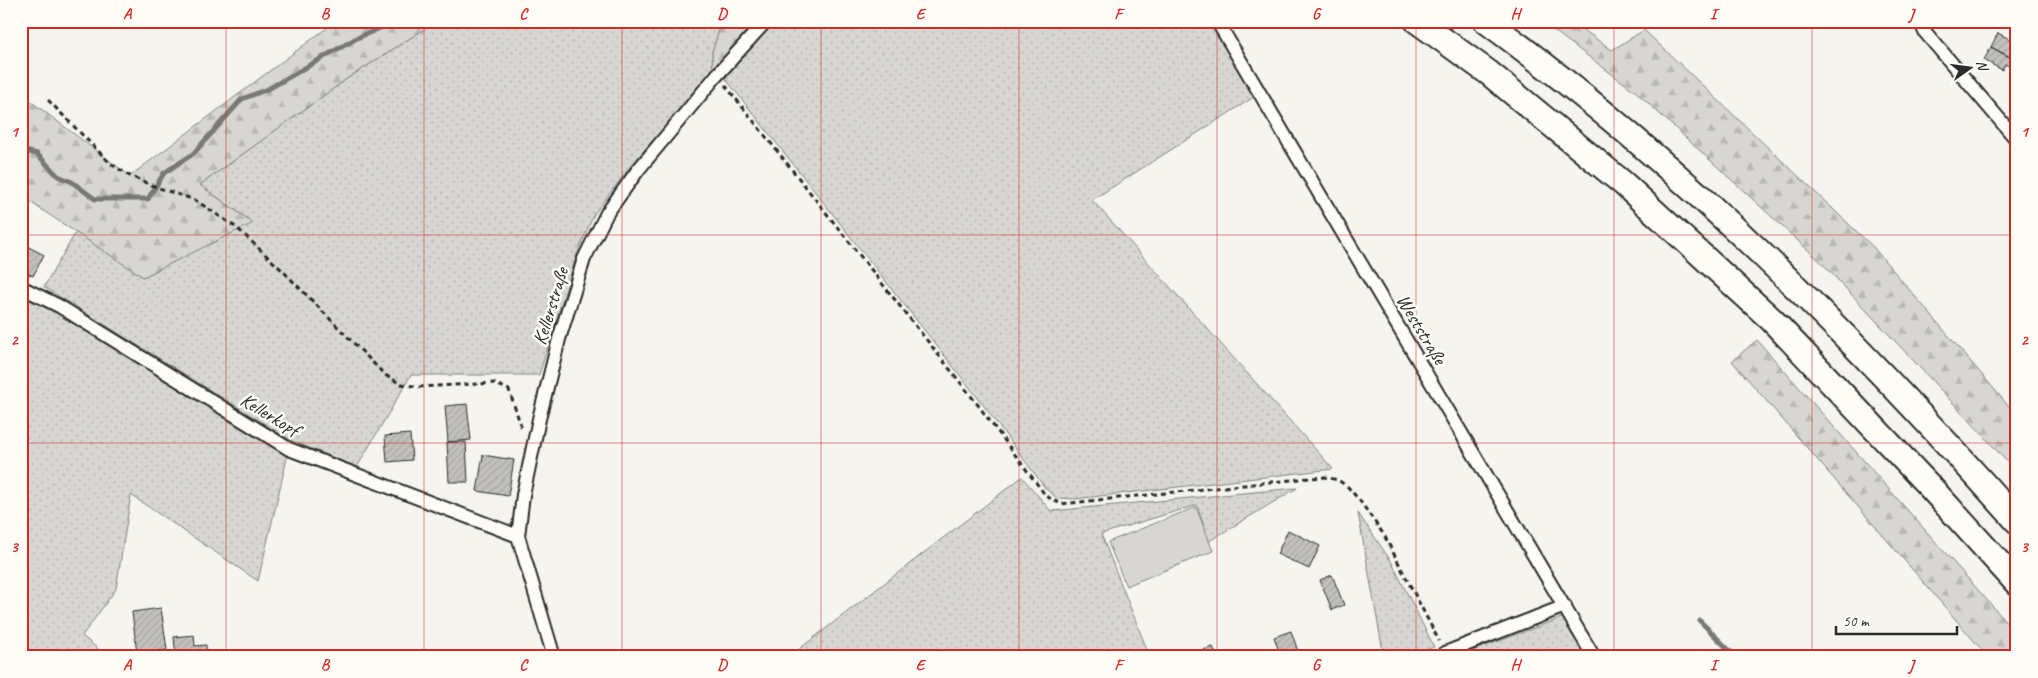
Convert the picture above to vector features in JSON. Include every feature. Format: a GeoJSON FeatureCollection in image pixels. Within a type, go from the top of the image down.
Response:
{"type":"FeatureCollection","features":[{"type":"Feature","properties":{"kind":"highway"},"geometry":{"type":"LineString","coordinates":[[1417,21],[1489,73],[1616,177],[1765,313],[1918,474],[2017,583]]}},
{"type":"Feature","properties":{"kind":"highway"},"geometry":{"type":"LineString","coordinates":[[1486,21],[1597,107],[1696,191],[1794,284],[1880,371],[2017,521]]}},
{"type":"Feature","properties":{"kind":"street","name":"Kellerstraße"},"geometry":{"type":"LineString","coordinates":[[554,657],[518,536],[523,494],[538,419],[559,338],[584,259],[607,213],[628,184],[717,75],[766,21]]}},
{"type":"Feature","properties":{"kind":"street","name":"Weststraße"},"geometry":{"type":"LineString","coordinates":[[1217,21],[1594,657]]}},
{"type":"Feature","properties":{"kind":"street"},"geometry":{"type":"LineString","coordinates":[[1920,21],[1925,32],[2017,140]]}},
{"type":"Feature","properties":{"kind":"street","name":"Kellerkopf"},"geometry":{"type":"LineString","coordinates":[[21,287],[67,311],[288,449],[518,536]]}},
{"type":"Feature","properties":{"kind":"street"},"geometry":{"type":"LineString","coordinates":[[1440,655],[1565,606]]}},
{"type":"Feature","properties":{"kind":"path"},"geometry":{"type":"LineString","coordinates":[[717,75],[975,401],[1046,496],[1061,504],[1310,478],[1325,477],[1338,480],[1354,494],[1384,535],[1440,655]]}},
{"type":"Feature","properties":{"kind":"path"},"geometry":{"type":"LineString","coordinates":[[48,100],[111,164],[130,176],[195,200],[237,228],[282,270],[385,375],[401,384],[419,387],[494,383],[509,390],[522,429]]}},
{"type":"Feature","properties":{"kind":"green space"},"geometry":{"type":"Polygon","coordinates":[[[336,21],[437,21],[348,78],[200,185],[253,223],[143,277],[21,196],[21,94],[130,176],[336,21]]]}},
{"type":"Feature","properties":{"kind":"green space"},"geometry":{"type":"Polygon","coordinates":[[[437,21],[722,21],[712,52],[713,71],[633,163],[594,214],[577,254],[539,375],[411,375],[357,467],[292,441],[44,287],[76,232],[143,277],[252,222],[200,185],[348,78],[437,21]]]}},
{"type":"Feature","properties":{"kind":"green space"},"geometry":{"type":"Polygon","coordinates":[[[722,21],[759,21],[713,71],[712,52],[722,21]]]}},
{"type":"Feature","properties":{"kind":"green space"},"geometry":{"type":"Polygon","coordinates":[[[774,21],[1212,21],[1254,97],[1092,200],[1333,469],[1075,499],[1057,498],[1046,489],[978,398],[725,78],[774,21]]]}},
{"type":"Feature","properties":{"kind":"green space"},"geometry":{"type":"Polygon","coordinates":[[[1541,21],[1571,21],[1612,50],[1644,30],[1873,247],[2017,416],[2017,473],[1821,262],[1636,92],[1541,21]]]}},
{"type":"Feature","properties":{"kind":"green space"},"geometry":{"type":"Polygon","coordinates":[[[21,293],[57,312],[288,454],[258,581],[131,495],[116,589],[82,636],[108,657],[21,657],[21,293]]]}},
{"type":"Feature","properties":{"kind":"green space"},"geometry":{"type":"Polygon","coordinates":[[[1757,340],[2017,634],[2017,657],[1988,657],[1732,361],[1757,340]]]}},
{"type":"Feature","properties":{"kind":"green space"},"geometry":{"type":"Polygon","coordinates":[[[1022,477],[1051,511],[1297,488],[1209,541],[1197,505],[1101,534],[1150,657],[789,657],[1022,477]]]}},
{"type":"Feature","properties":{"kind":"green space"},"geometry":{"type":"Polygon","coordinates":[[[1196,507],[1213,551],[1126,586],[1108,542],[1196,507]]]}},
{"type":"Feature","properties":{"kind":"green space"},"geometry":{"type":"Polygon","coordinates":[[[1358,513],[1391,561],[1434,647],[1406,657],[1384,657],[1358,513]]]}},
{"type":"Feature","properties":{"kind":"green space"},"geometry":{"type":"Polygon","coordinates":[[[1564,617],[1587,657],[1456,657],[1564,617]]]}},
{"type":"Feature","properties":{"kind":"building"},"geometry":{"type":"Polygon","coordinates":[[[1998,33],[2017,43],[2014,48],[2017,50],[2017,61],[1991,47],[1998,33]]]}},
{"type":"Feature","properties":{"kind":"building"},"geometry":{"type":"Polygon","coordinates":[[[1991,47],[2017,61],[2017,71],[2005,64],[2002,70],[1984,60],[1991,47]]]}},
{"type":"Feature","properties":{"kind":"building"},"geometry":{"type":"Polygon","coordinates":[[[21,243],[44,255],[33,276],[21,270],[21,243]]]}},
{"type":"Feature","properties":{"kind":"building"},"geometry":{"type":"Polygon","coordinates":[[[467,404],[471,440],[448,442],[445,406],[467,404]]]}},
{"type":"Feature","properties":{"kind":"building"},"geometry":{"type":"Polygon","coordinates":[[[410,434],[412,460],[387,462],[385,436],[410,434]]]}},
{"type":"Feature","properties":{"kind":"building"},"geometry":{"type":"Polygon","coordinates":[[[447,442],[466,442],[468,482],[449,482],[447,442]]]}},
{"type":"Feature","properties":{"kind":"building"},"geometry":{"type":"Polygon","coordinates":[[[483,455],[514,460],[508,496],[477,491],[483,455]]]}},
{"type":"Feature","properties":{"kind":"building"},"geometry":{"type":"Polygon","coordinates":[[[1288,530],[1320,546],[1309,569],[1277,554],[1288,530]]]}},
{"type":"Feature","properties":{"kind":"building"},"geometry":{"type":"Polygon","coordinates":[[[1332,575],[1344,605],[1332,610],[1320,580],[1332,575]]]}},
{"type":"Feature","properties":{"kind":"building"},"geometry":{"type":"Polygon","coordinates":[[[161,608],[167,650],[137,654],[132,612],[161,608]]]}},
{"type":"Feature","properties":{"kind":"building"},"geometry":{"type":"Polygon","coordinates":[[[1291,631],[1300,657],[1281,657],[1274,637],[1291,631]]]}},
{"type":"Feature","properties":{"kind":"building"},"geometry":{"type":"Polygon","coordinates":[[[194,635],[195,646],[206,645],[207,657],[176,657],[174,637],[194,635]]]}},
{"type":"Feature","properties":{"kind":"building"},"geometry":{"type":"Polygon","coordinates":[[[1213,647],[1217,657],[1205,657],[1203,650],[1213,647]]]}},
{"type":"Feature","properties":{"kind":"waterway"},"geometry":{"type":"LineString","coordinates":[[21,150],[37,154],[58,176],[72,182],[95,199],[148,199],[164,173],[193,154],[242,99],[268,89],[357,38],[396,21]]}},
{"type":"Feature","properties":{"kind":"waterway"},"geometry":{"type":"LineString","coordinates":[[1700,621],[1736,657]]}}]}
